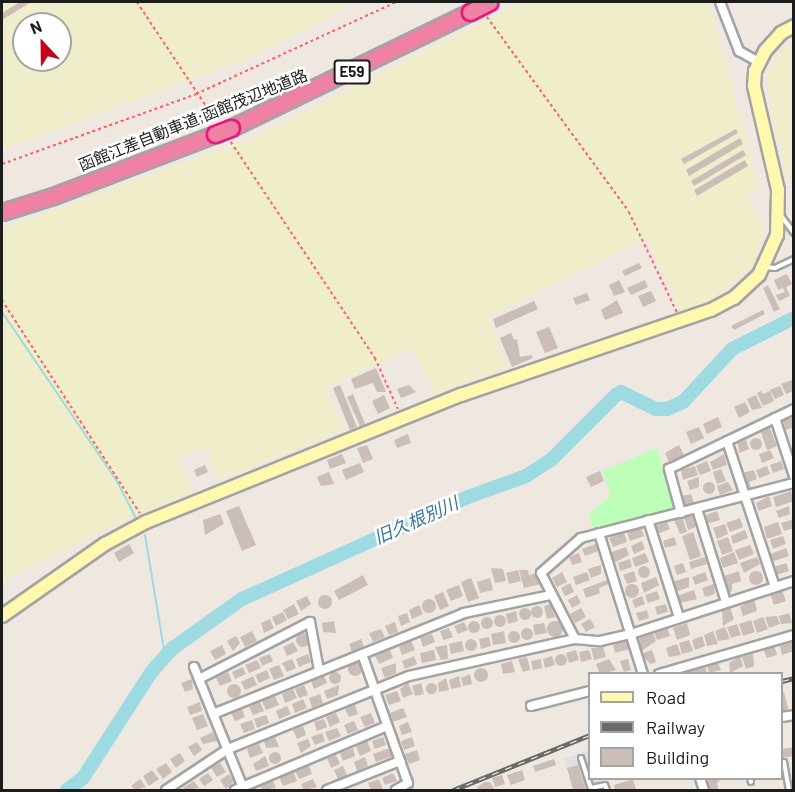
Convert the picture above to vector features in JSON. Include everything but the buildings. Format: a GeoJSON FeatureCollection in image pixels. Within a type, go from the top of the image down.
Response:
{"type":"FeatureCollection","features":[{"type":"Feature","properties":{"kind":"highway","name":"函館江差自動車道;函館茂辺地道路"},"geometry":{"type":"LineString","coordinates":[[2,212],[53,196],[222,129],[490,2]]}},
{"type":"Feature","properties":{"kind":"street"},"geometry":{"type":"LineString","coordinates":[[720,2],[739,51],[759,62]]}},
{"type":"Feature","properties":{"kind":"street"},"geometry":{"type":"LineString","coordinates":[[2,616],[105,544],[146,522],[402,418],[540,365],[681,320],[734,298],[764,267],[774,248],[780,216],[778,190],[754,96],[759,62],[773,40],[794,26]]}},
{"type":"Feature","properties":{"kind":"street"},"geometry":{"type":"LineString","coordinates":[[681,513],[669,469],[794,409]]}},
{"type":"Feature","properties":{"kind":"street"},"geometry":{"type":"LineString","coordinates":[[775,418],[794,476]]}},
{"type":"Feature","properties":{"kind":"street"},"geometry":{"type":"LineString","coordinates":[[727,441],[775,586]]}},
{"type":"Feature","properties":{"kind":"street"},"geometry":{"type":"LineString","coordinates":[[575,639],[541,573],[581,538],[794,483]]}},
{"type":"Feature","properties":{"kind":"street"},"geometry":{"type":"LineString","coordinates":[[697,509],[726,602]]}},
{"type":"Feature","properties":{"kind":"street"},"geometry":{"type":"LineString","coordinates":[[648,520],[679,617]]}},
{"type":"Feature","properties":{"kind":"street"},"geometry":{"type":"LineString","coordinates":[[599,533],[642,672]]}},
{"type":"Feature","properties":{"kind":"street"},"geometry":{"type":"LineString","coordinates":[[165,790],[228,749],[409,676],[575,639],[600,641],[631,634],[794,581]]}},
{"type":"Feature","properties":{"kind":"street"},"geometry":{"type":"LineString","coordinates":[[213,714],[464,613],[551,595]]}},
{"type":"Feature","properties":{"kind":"street"},"geometry":{"type":"LineString","coordinates":[[199,679],[310,622],[319,670]]}},
{"type":"Feature","properties":{"kind":"street"},"geometry":{"type":"LineString","coordinates":[[666,672],[794,635]]}},
{"type":"Feature","properties":{"kind":"street"},"geometry":{"type":"LineString","coordinates":[[362,654],[408,783],[396,790]]}},
{"type":"Feature","properties":{"kind":"street"},"geometry":{"type":"LineString","coordinates":[[194,667],[228,749],[241,789],[387,726]]}},
{"type":"Feature","properties":{"kind":"street"},"geometry":{"type":"LineString","coordinates":[[531,706],[588,692]]}},
{"type":"Feature","properties":{"kind":"street"},"geometry":{"type":"LineString","coordinates":[[327,790],[400,761]]}},
{"type":"Feature","properties":{"kind":"lane"},"geometry":{"type":"LineString","coordinates":[[780,216],[794,233]]}},
{"type":"Feature","properties":{"kind":"lane"},"geometry":{"type":"LineString","coordinates":[[764,267],[775,268],[794,260]]}},
{"type":"Feature","properties":{"kind":"lane"},"geometry":{"type":"LineString","coordinates":[[581,758],[588,779]]}},
{"type":"Feature","properties":{"kind":"lane"},"geometry":{"type":"LineString","coordinates":[[784,762],[789,790]]}},
{"type":"Feature","properties":{"kind":"lane"},"geometry":{"type":"LineString","coordinates":[[588,780],[591,788],[605,785],[607,790]]}},
{"type":"Feature","properties":{"kind":"path"},"geometry":{"type":"LineString","coordinates":[[137,2],[196,94],[222,129],[375,358],[402,418]]}},
{"type":"Feature","properties":{"kind":"path"},"geometry":{"type":"LineString","coordinates":[[2,164],[196,94],[396,2]]}},
{"type":"Feature","properties":{"kind":"path"},"geometry":{"type":"LineString","coordinates":[[498,33],[629,212],[681,320]]}},
{"type":"Feature","properties":{"kind":"path"},"geometry":{"type":"LineString","coordinates":[[2,300],[146,522]]}},
{"type":"Feature","properties":{"kind":"shaded area"},"geometry":{"type":"Polygon","coordinates":[[[2,2],[357,2],[252,57],[2,149],[2,2]]]}},
{"type":"Feature","properties":{"kind":"shaded area"},"geometry":{"type":"Polygon","coordinates":[[[521,2],[709,2],[759,186],[748,194],[765,229],[752,266],[714,301],[681,311],[647,239],[488,316],[508,367],[435,394],[413,349],[326,386],[345,430],[219,480],[206,448],[179,458],[193,492],[125,520],[2,581],[2,229],[262,134],[521,2]]]}},
{"type":"Feature","properties":{"kind":"shaded area"},"geometry":{"type":"Polygon","coordinates":[[[793,40],[794,178],[788,180],[774,126],[766,76],[774,58],[793,40]]]}},
{"type":"Feature","properties":{"kind":"shaded area"},"geometry":{"type":"Polygon","coordinates":[[[588,751],[588,780],[600,780],[602,787],[586,790],[578,765],[567,768],[564,758],[588,751]]]}},
{"type":"Feature","properties":{"kind":"green space"},"geometry":{"type":"Polygon","coordinates":[[[657,448],[675,504],[672,510],[593,530],[589,513],[611,496],[602,471],[657,448]]]}},
{"type":"Feature","properties":{"kind":"waterway"},"geometry":{"type":"LineString","coordinates":[[2,312],[118,483],[136,518]]}},
{"type":"Feature","properties":{"kind":"waterway","name":"旧久根別川"},"geometry":{"type":"LineString","coordinates":[[67,790],[83,778],[152,671],[173,648],[242,599],[468,497],[526,476],[551,460],[621,392],[656,409],[667,409],[683,402],[732,349],[794,318]]}},
{"type":"Feature","properties":{"kind":"waterway"},"geometry":{"type":"LineString","coordinates":[[145,535],[165,656]]}},
{"type":"Feature","properties":{"kind":"railway"},"geometry":{"type":"LineString","coordinates":[[783,681],[794,678]]}},
{"type":"Feature","properties":{"kind":"railway"},"geometry":{"type":"LineString","coordinates":[[453,790],[588,736]]}}]}
